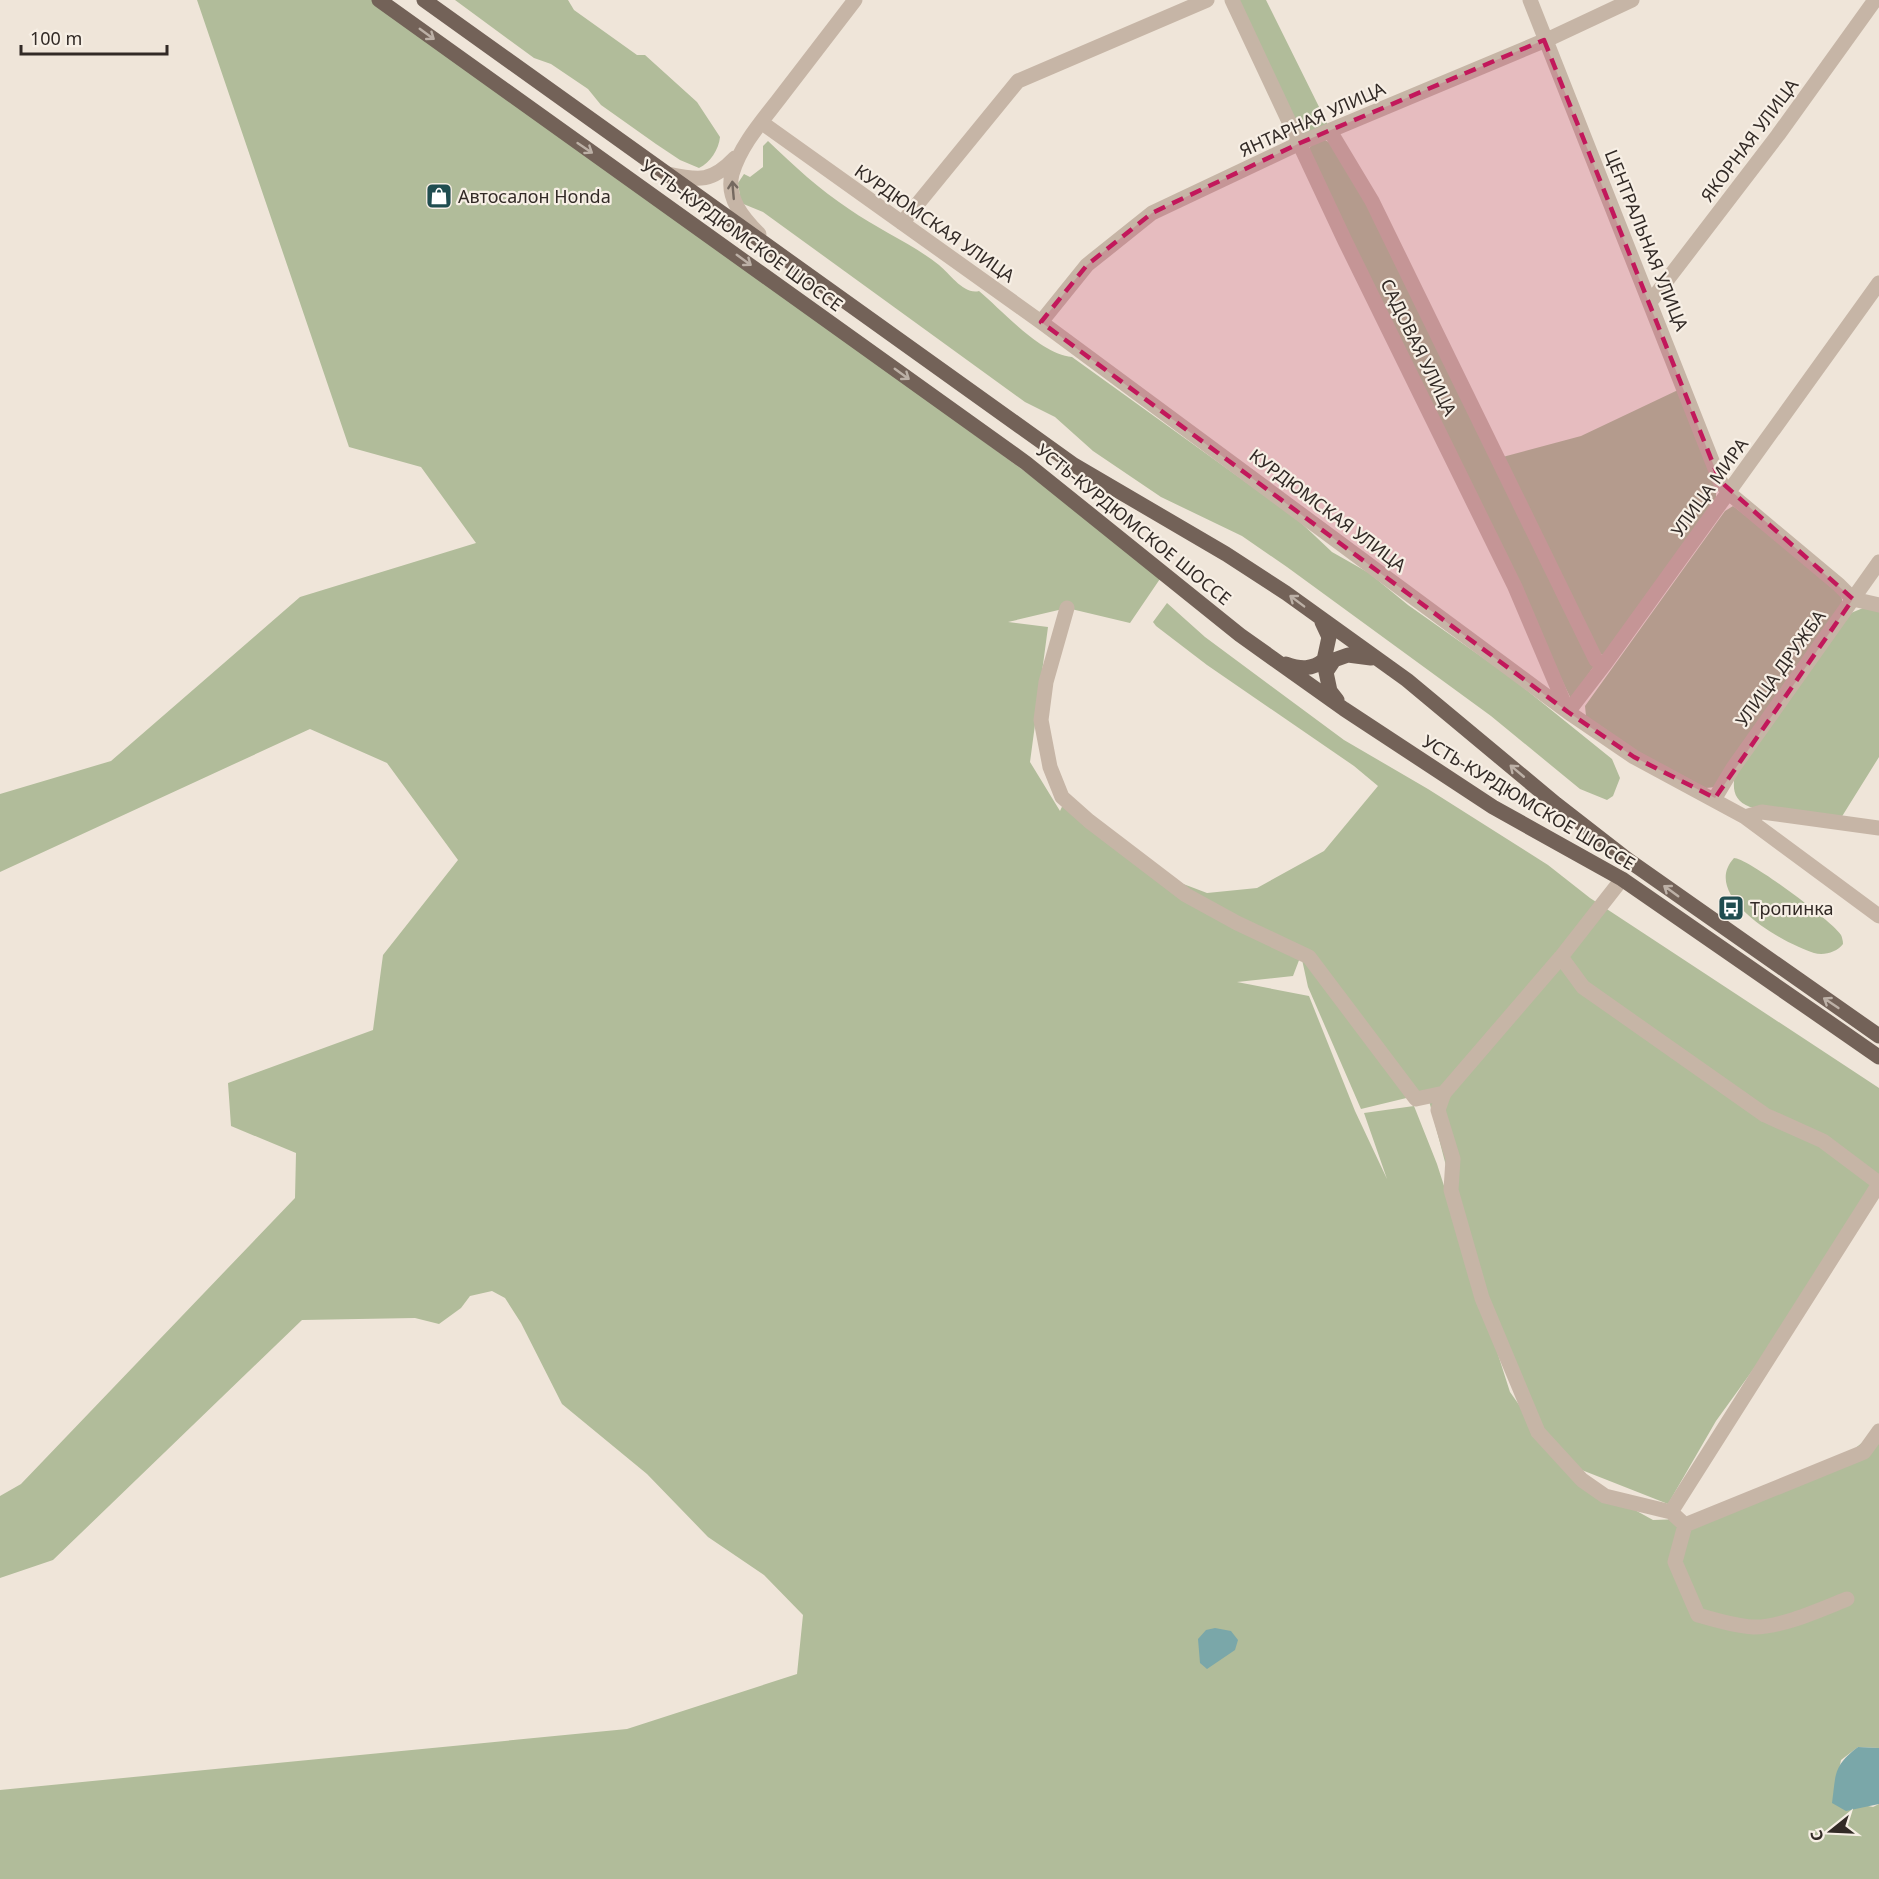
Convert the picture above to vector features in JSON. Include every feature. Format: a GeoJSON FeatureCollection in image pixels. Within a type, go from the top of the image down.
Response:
{"type":"FeatureCollection","features":[{"type":"Feature","properties":{"kind":"main road","name":"УСТЬ-КУРДЮМСКОЕ ШОССЕ"},"geometry":{"type":"LineString","coordinates":[[379,0],[1026,463],[1278,661],[1344,709],[1493,807],[1622,879],[1665,912],[1879,1057]]}},
{"type":"Feature","properties":{"kind":"main road","name":"УСТЬ-КУРДЮМСКОЕ ШОССЕ"},"geometry":{"type":"LineString","coordinates":[[424,0],[1074,465],[1226,555],[1407,680],[1556,804],[1628,860],[1879,1036]]}},
{"type":"Feature","properties":{"kind":"main road"},"geometry":{"type":"LineString","coordinates":[[1278,661],[1302,668],[1312,667],[1324,660],[1329,637],[1320,619]]}},
{"type":"Feature","properties":{"kind":"main road"},"geometry":{"type":"LineString","coordinates":[[1344,709],[1330,691],[1326,672],[1329,666],[1334,660],[1348,655],[1377,660]]}},
{"type":"Feature","properties":{"kind":"street"},"geometry":{"type":"LineString","coordinates":[[668,174],[693,180],[711,178],[724,170],[743,149],[855,0]]}},
{"type":"Feature","properties":{"kind":"street"},"geometry":{"type":"LineString","coordinates":[[902,223],[972,134],[1018,81],[1207,0]]}},
{"type":"Feature","properties":{"kind":"street","name":"САДОВАЯ УЛИЦА"},"geometry":{"type":"LineString","coordinates":[[1233,0],[1345,241],[1515,587],[1568,712]]}},
{"type":"Feature","properties":{"kind":"street","name":"ЦЕНТРАЛЬНАЯ УЛИЦА"},"geometry":{"type":"LineString","coordinates":[[1530,0],[1544,40],[1651,301],[1720,481],[1729,494]]}},
{"type":"Feature","properties":{"kind":"street","name":"ЯНТАРНАЯ УЛИЦА"},"geometry":{"type":"LineString","coordinates":[[1041,322],[1087,265],[1152,213],[1300,143],[1544,40],[1632,0]]}},
{"type":"Feature","properties":{"kind":"street","name":"ЯКОРНАЯ УЛИЦА"},"geometry":{"type":"LineString","coordinates":[[1651,301],[1778,135],[1875,0]]}},
{"type":"Feature","properties":{"kind":"street","name":"КУРДЮМСКАЯ УЛИЦА"},"geometry":{"type":"LineString","coordinates":[[761,123],[1041,322],[1568,712],[1634,757],[1715,798],[1745,817],[1879,916]]}},
{"type":"Feature","properties":{"kind":"street","name":"САДОВАЯ УЛИЦА"},"geometry":{"type":"LineString","coordinates":[[1330,131],[1372,201],[1596,660],[1605,666]]}},
{"type":"Feature","properties":{"kind":"street"},"geometry":{"type":"LineString","coordinates":[[743,149],[732,175],[732,198],[744,220],[778,253]]}},
{"type":"Feature","properties":{"kind":"street","name":"УЛИЦА МИРА"},"geometry":{"type":"LineString","coordinates":[[1568,712],[1605,666],[1879,283]]}},
{"type":"Feature","properties":{"kind":"street"},"geometry":{"type":"LineString","coordinates":[[1729,494],[1853,599],[1879,605]]}},
{"type":"Feature","properties":{"kind":"street","name":"УЛИЦА ДРУЖБА"},"geometry":{"type":"LineString","coordinates":[[1715,798],[1733,768],[1879,562]]}},
{"type":"Feature","properties":{"kind":"street"},"geometry":{"type":"LineString","coordinates":[[1067,608],[1046,682],[1041,720],[1050,768],[1062,797],[1186,895],[1309,957],[1416,1099],[1444,1093]]}},
{"type":"Feature","properties":{"kind":"street"},"geometry":{"type":"LineString","coordinates":[[1745,817],[1762,812],[1879,828]]}},
{"type":"Feature","properties":{"kind":"street"},"geometry":{"type":"LineString","coordinates":[[1622,879],[1561,957],[1444,1093],[1438,1110],[1453,1159],[1451,1190],[1482,1298],[1538,1432],[1582,1480],[1605,1496],[1671,1512],[1685,1525]]}},
{"type":"Feature","properties":{"kind":"street"},"geometry":{"type":"LineString","coordinates":[[1561,957],[1583,987],[1765,1115],[1823,1141],[1879,1184],[1671,1512]]}},
{"type":"Feature","properties":{"kind":"street"},"geometry":{"type":"LineString","coordinates":[[1685,1525],[1864,1452],[1879,1431]]}},
{"type":"Feature","properties":{"kind":"street"},"geometry":{"type":"LineString","coordinates":[[1685,1525],[1675,1562],[1698,1615],[1754,1627],[1802,1616],[1848,1599]]}},
{"type":"Feature","properties":{"kind":"highlighted area"},"geometry":{"type":"Polygon","coordinates":[[[1544,40],[1720,481],[1853,599],[1715,798],[1634,757],[1568,712],[1041,322],[1087,265],[1152,213],[1300,143],[1544,40]]]}},
{"type":"Feature","properties":{"kind":"green space"},"geometry":{"type":"Polygon","coordinates":[[[197,0],[379,0],[1164,573],[1130,623],[1067,608],[1008,622],[1048,627],[1030,762],[1060,811],[1066,798],[1165,877],[1207,893],[1257,888],[1324,851],[1378,786],[1354,766],[1207,665],[1156,626],[1153,622],[1167,603],[1205,637],[1344,740],[1428,789],[1548,865],[1590,898],[1879,1088],[1879,1195],[1716,1421],[1668,1504],[1569,1465],[1516,1390],[1445,1162],[1427,1093],[1361,1109],[1308,987],[1301,955],[1293,976],[1237,982],[1309,996],[1355,1111],[1387,1179],[1364,1113],[1414,1106],[1437,1164],[1510,1392],[1566,1472],[1653,1520],[1712,1518],[1827,1471],[1879,1429],[1879,1748],[1858,1747],[1841,1760],[1833,1799],[1873,1807],[1879,1804],[1879,1879],[0,1879],[0,1790],[627,1729],[797,1674],[803,1615],[764,1575],[708,1537],[647,1474],[562,1404],[521,1323],[505,1298],[492,1291],[470,1296],[461,1308],[439,1324],[415,1318],[302,1320],[53,1560],[0,1578],[0,1496],[21,1484],[295,1198],[296,1153],[231,1126],[228,1083],[373,1030],[383,955],[458,860],[387,763],[310,729],[0,872],[0,794],[111,761],[300,597],[476,543],[421,467],[349,447],[197,0]]]}},
{"type":"Feature","properties":{"kind":"green space"},"geometry":{"type":"Polygon","coordinates":[[[455,0],[568,0],[574,10],[637,55],[645,55],[697,102],[720,137],[713,155],[699,168],[680,160],[601,105],[588,89],[551,64],[534,58],[455,0]]]}},
{"type":"Feature","properties":{"kind":"green space"},"geometry":{"type":"Polygon","coordinates":[[[1239,0],[1266,0],[1329,127],[1308,137],[1299,135],[1239,0]]]}},
{"type":"Feature","properties":{"kind":"green space"},"geometry":{"type":"Polygon","coordinates":[[[1325,140],[1332,144],[1368,203],[1594,666],[1571,699],[1308,150],[1313,143],[1325,140]]]}},
{"type":"Feature","properties":{"kind":"green space"},"geometry":{"type":"Polygon","coordinates":[[[768,141],[838,202],[928,257],[963,287],[979,291],[1035,340],[1060,354],[1072,357],[1297,519],[1332,552],[1369,573],[1408,605],[1513,679],[1612,759],[1620,778],[1613,796],[1607,800],[1580,789],[1491,716],[1287,567],[1242,536],[1161,497],[1093,451],[1055,417],[1025,402],[763,212],[741,203],[738,183],[744,174],[750,177],[763,167],[763,146],[768,141]]]}},
{"type":"Feature","properties":{"kind":"green space"},"geometry":{"type":"Polygon","coordinates":[[[1678,390],[1716,486],[1716,502],[1604,655],[1598,654],[1499,458],[1581,436],[1678,390]]]}},
{"type":"Feature","properties":{"kind":"green space"},"geometry":{"type":"Polygon","coordinates":[[[1733,506],[1836,586],[1842,599],[1842,608],[1716,787],[1706,788],[1647,758],[1586,716],[1585,706],[1725,511],[1733,506]]]}},
{"type":"Feature","properties":{"kind":"green space"},"geometry":{"type":"Polygon","coordinates":[[[1863,608],[1879,610],[1879,757],[1841,818],[1750,807],[1744,804],[1735,792],[1736,769],[1851,613],[1863,608]]]}},
{"type":"Feature","properties":{"kind":"green space"},"geometry":{"type":"Polygon","coordinates":[[[1734,858],[1755,868],[1807,904],[1841,935],[1843,944],[1830,953],[1814,953],[1766,929],[1736,902],[1728,888],[1726,873],[1734,858]]]}},
{"type":"Feature","properties":{"kind":"water"},"geometry":{"type":"Polygon","coordinates":[[[1215,1628],[1231,1631],[1238,1640],[1235,1650],[1207,1669],[1200,1663],[1198,1639],[1206,1630],[1215,1628]]]}},
{"type":"Feature","properties":{"kind":"water"},"geometry":{"type":"Polygon","coordinates":[[[1858,1747],[1879,1748],[1879,1804],[1846,1811],[1832,1803],[1835,1778],[1840,1765],[1858,1747]]]}},
{"type":"Feature","properties":{"kind":"place","name":"Автосалон Honda"},"geometry":{"type":"Point","coordinates":[439,196]}},
{"type":"Feature","properties":{"kind":"place","name":"Тропинка"},"geometry":{"type":"Point","coordinates":[1731,908]}}]}
